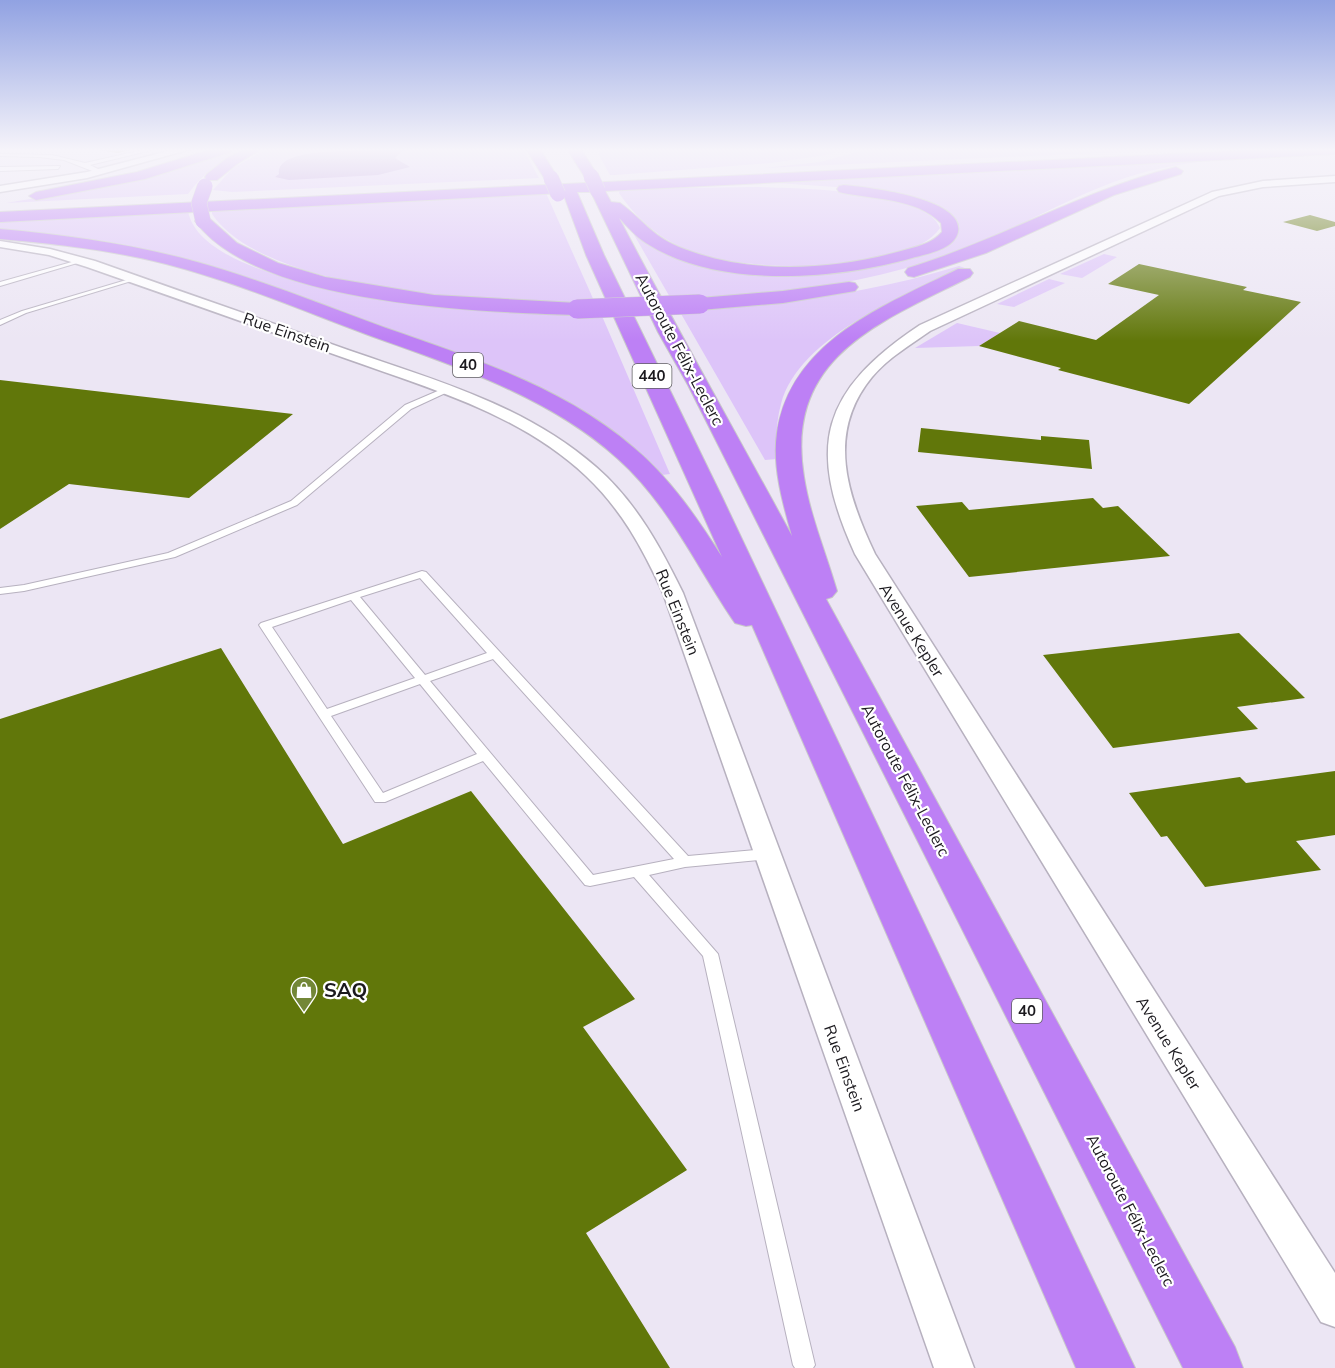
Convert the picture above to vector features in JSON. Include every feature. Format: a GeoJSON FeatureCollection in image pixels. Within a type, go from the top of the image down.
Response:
{"type":"FeatureCollection","features":[{"type":"Feature","properties":{"kind":"highway"},"geometry":{"type":"LineString","coordinates":[[0,218],[79,213]]}},
{"type":"Feature","properties":{"kind":"highway"},"geometry":{"type":"LineString","coordinates":[[201,213],[203,221],[220,240],[253,259],[301,276],[337,285],[436,301],[577,309],[700,304],[801,294],[867,283]]}},
{"type":"Feature","properties":{"kind":"highway","name":"Autoroute Félix-Leclerc"},"geometry":{"type":"LineString","coordinates":[[569,213],[572,223],[595,255],[803,703],[1106,1368]]}},
{"type":"Feature","properties":{"kind":"highway","name":"Autoroute Félix-Leclerc"},"geometry":{"type":"LineString","coordinates":[[609,213],[668,332],[699,385],[1214,1368]]}},
{"type":"Feature","properties":{"kind":"highway"},"geometry":{"type":"LineString","coordinates":[[623,213],[641,232],[664,246],[704,261],[751,269],[811,271],[883,261],[938,244],[947,237],[951,228],[948,220],[938,213]]}},
{"type":"Feature","properties":{"kind":"highway"},"geometry":{"type":"LineString","coordinates":[[897,277],[982,250],[1064,213]]}},
{"type":"Feature","properties":{"kind":"highway"},"geometry":{"type":"LineString","coordinates":[[840,654],[799,511],[789,467],[787,445],[789,418],[803,383],[829,350],[864,325],[1077,213]]}},
{"type":"Feature","properties":{"kind":"highway","name":"40"},"geometry":{"type":"LineString","coordinates":[[0,234],[101,246],[193,267],[456,360],[511,382],[559,407],[624,452],[666,495],[803,703]]}},
{"type":"Feature","properties":{"kind":"street","name":"Avenue Kepler"},"geometry":{"type":"LineString","coordinates":[[1175,213],[925,328],[888,353],[862,380],[842,415],[835,455],[842,503],[865,554],[1335,1308]]}},
{"type":"Feature","properties":{"kind":"street","name":"Rue Einstein"},"geometry":{"type":"LineString","coordinates":[[0,244],[50,252],[81,261],[450,390],[511,415],[562,447],[606,485],[643,533],[673,593],[954,1368]]}},
{"type":"Feature","properties":{"kind":"lane"},"geometry":{"type":"LineString","coordinates":[[0,284],[81,261]]}},
{"type":"Feature","properties":{"kind":"lane"},"geometry":{"type":"LineString","coordinates":[[0,323],[24,312],[135,279]]}},
{"type":"Feature","properties":{"kind":"lane"},"geometry":{"type":"LineString","coordinates":[[0,591],[24,588],[171,555],[294,503],[408,407],[450,390]]}},
{"type":"Feature","properties":{"kind":"lane"},"geometry":{"type":"LineString","coordinates":[[485,755],[380,799],[265,626],[422,574],[685,862]]}},
{"type":"Feature","properties":{"kind":"lane"},"geometry":{"type":"LineString","coordinates":[[353,596],[590,881],[685,862],[768,854]]}},
{"type":"Feature","properties":{"kind":"lane"},"geometry":{"type":"LineString","coordinates":[[324,714],[495,654]]}},
{"type":"Feature","properties":{"kind":"lane"},"geometry":{"type":"LineString","coordinates":[[638,872],[710,954],[804,1365]]}},
{"type":"Feature","properties":{"kind":"shaded area"},"geometry":{"type":"Polygon","coordinates":[[[189,213],[207,241],[249,265],[307,283],[373,297],[443,306],[508,312],[602,316],[670,474],[662,475],[631,446],[564,401],[492,368],[257,283],[166,254],[102,241],[0,231],[0,222],[189,213]]]}},
{"type":"Feature","properties":{"kind":"shaded area"},"geometry":{"type":"Polygon","coordinates":[[[555,213],[595,303],[448,297],[333,278],[282,262],[241,241],[212,214],[555,213]]]}},
{"type":"Feature","properties":{"kind":"shaded area"},"geometry":{"type":"Polygon","coordinates":[[[635,213],[926,213],[940,228],[922,244],[895,255],[823,266],[784,266],[717,259],[693,252],[671,242],[642,221],[635,213]]]}},
{"type":"Feature","properties":{"kind":"shaded area"},"geometry":{"type":"Polygon","coordinates":[[[934,213],[1044,213],[975,245],[885,274],[814,288],[706,298],[671,299],[633,233],[671,254],[797,274],[944,246],[956,235],[955,220],[934,213]]]}},
{"type":"Feature","properties":{"kind":"shaded area"},"geometry":{"type":"Polygon","coordinates":[[[1104,254],[1117,257],[1082,278],[1060,274],[1104,254]]]}},
{"type":"Feature","properties":{"kind":"shaded area"},"geometry":{"type":"Polygon","coordinates":[[[959,266],[965,268],[858,320],[809,358],[792,380],[781,404],[777,431],[777,459],[765,460],[680,312],[821,297],[890,284],[959,266]]]}},
{"type":"Feature","properties":{"kind":"shaded area"},"geometry":{"type":"Polygon","coordinates":[[[1049,279],[1065,283],[1014,307],[997,304],[1049,279]]]}},
{"type":"Feature","properties":{"kind":"shaded area"},"geometry":{"type":"Polygon","coordinates":[[[957,323],[1000,333],[979,346],[915,348],[957,323]]]}},
{"type":"Feature","properties":{"kind":"building"},"geometry":{"type":"Polygon","coordinates":[[[1310,215],[1335,222],[1335,226],[1317,231],[1283,222],[1310,215]]]}},
{"type":"Feature","properties":{"kind":"building"},"geometry":{"type":"Polygon","coordinates":[[[1139,264],[1247,287],[1243,290],[1301,302],[1189,404],[1058,370],[1061,368],[979,346],[1019,321],[1096,340],[1159,295],[1108,284],[1139,264]]]}},
{"type":"Feature","properties":{"kind":"building"},"geometry":{"type":"Polygon","coordinates":[[[0,380],[293,414],[189,498],[69,484],[0,529],[0,380]]]}},
{"type":"Feature","properties":{"kind":"building"},"geometry":{"type":"Polygon","coordinates":[[[921,428],[1041,440],[1041,436],[1089,440],[1092,469],[918,452],[921,428]]]}},
{"type":"Feature","properties":{"kind":"building"},"geometry":{"type":"Polygon","coordinates":[[[1093,498],[1103,508],[1118,506],[1170,556],[969,577],[916,506],[962,502],[969,510],[1093,498]]]}},
{"type":"Feature","properties":{"kind":"building"},"geometry":{"type":"Polygon","coordinates":[[[1239,633],[1305,698],[1237,707],[1258,729],[1113,748],[1043,655],[1239,633]]]}},
{"type":"Feature","properties":{"kind":"building","name":"SAQ"},"geometry":{"type":"Polygon","coordinates":[[[221,648],[343,844],[471,791],[635,999],[583,1027],[687,1170],[586,1233],[670,1368],[0,1368],[0,719],[221,648]]]}},
{"type":"Feature","properties":{"kind":"building"},"geometry":{"type":"Polygon","coordinates":[[[1335,771],[1335,835],[1296,841],[1321,870],[1205,887],[1167,836],[1161,837],[1129,793],[1240,777],[1246,783],[1335,771]]]}},
{"type":"Feature","properties":{"kind":"place","name":"SAQ"},"geometry":{"type":"Point","coordinates":[304,1013]}}]}
